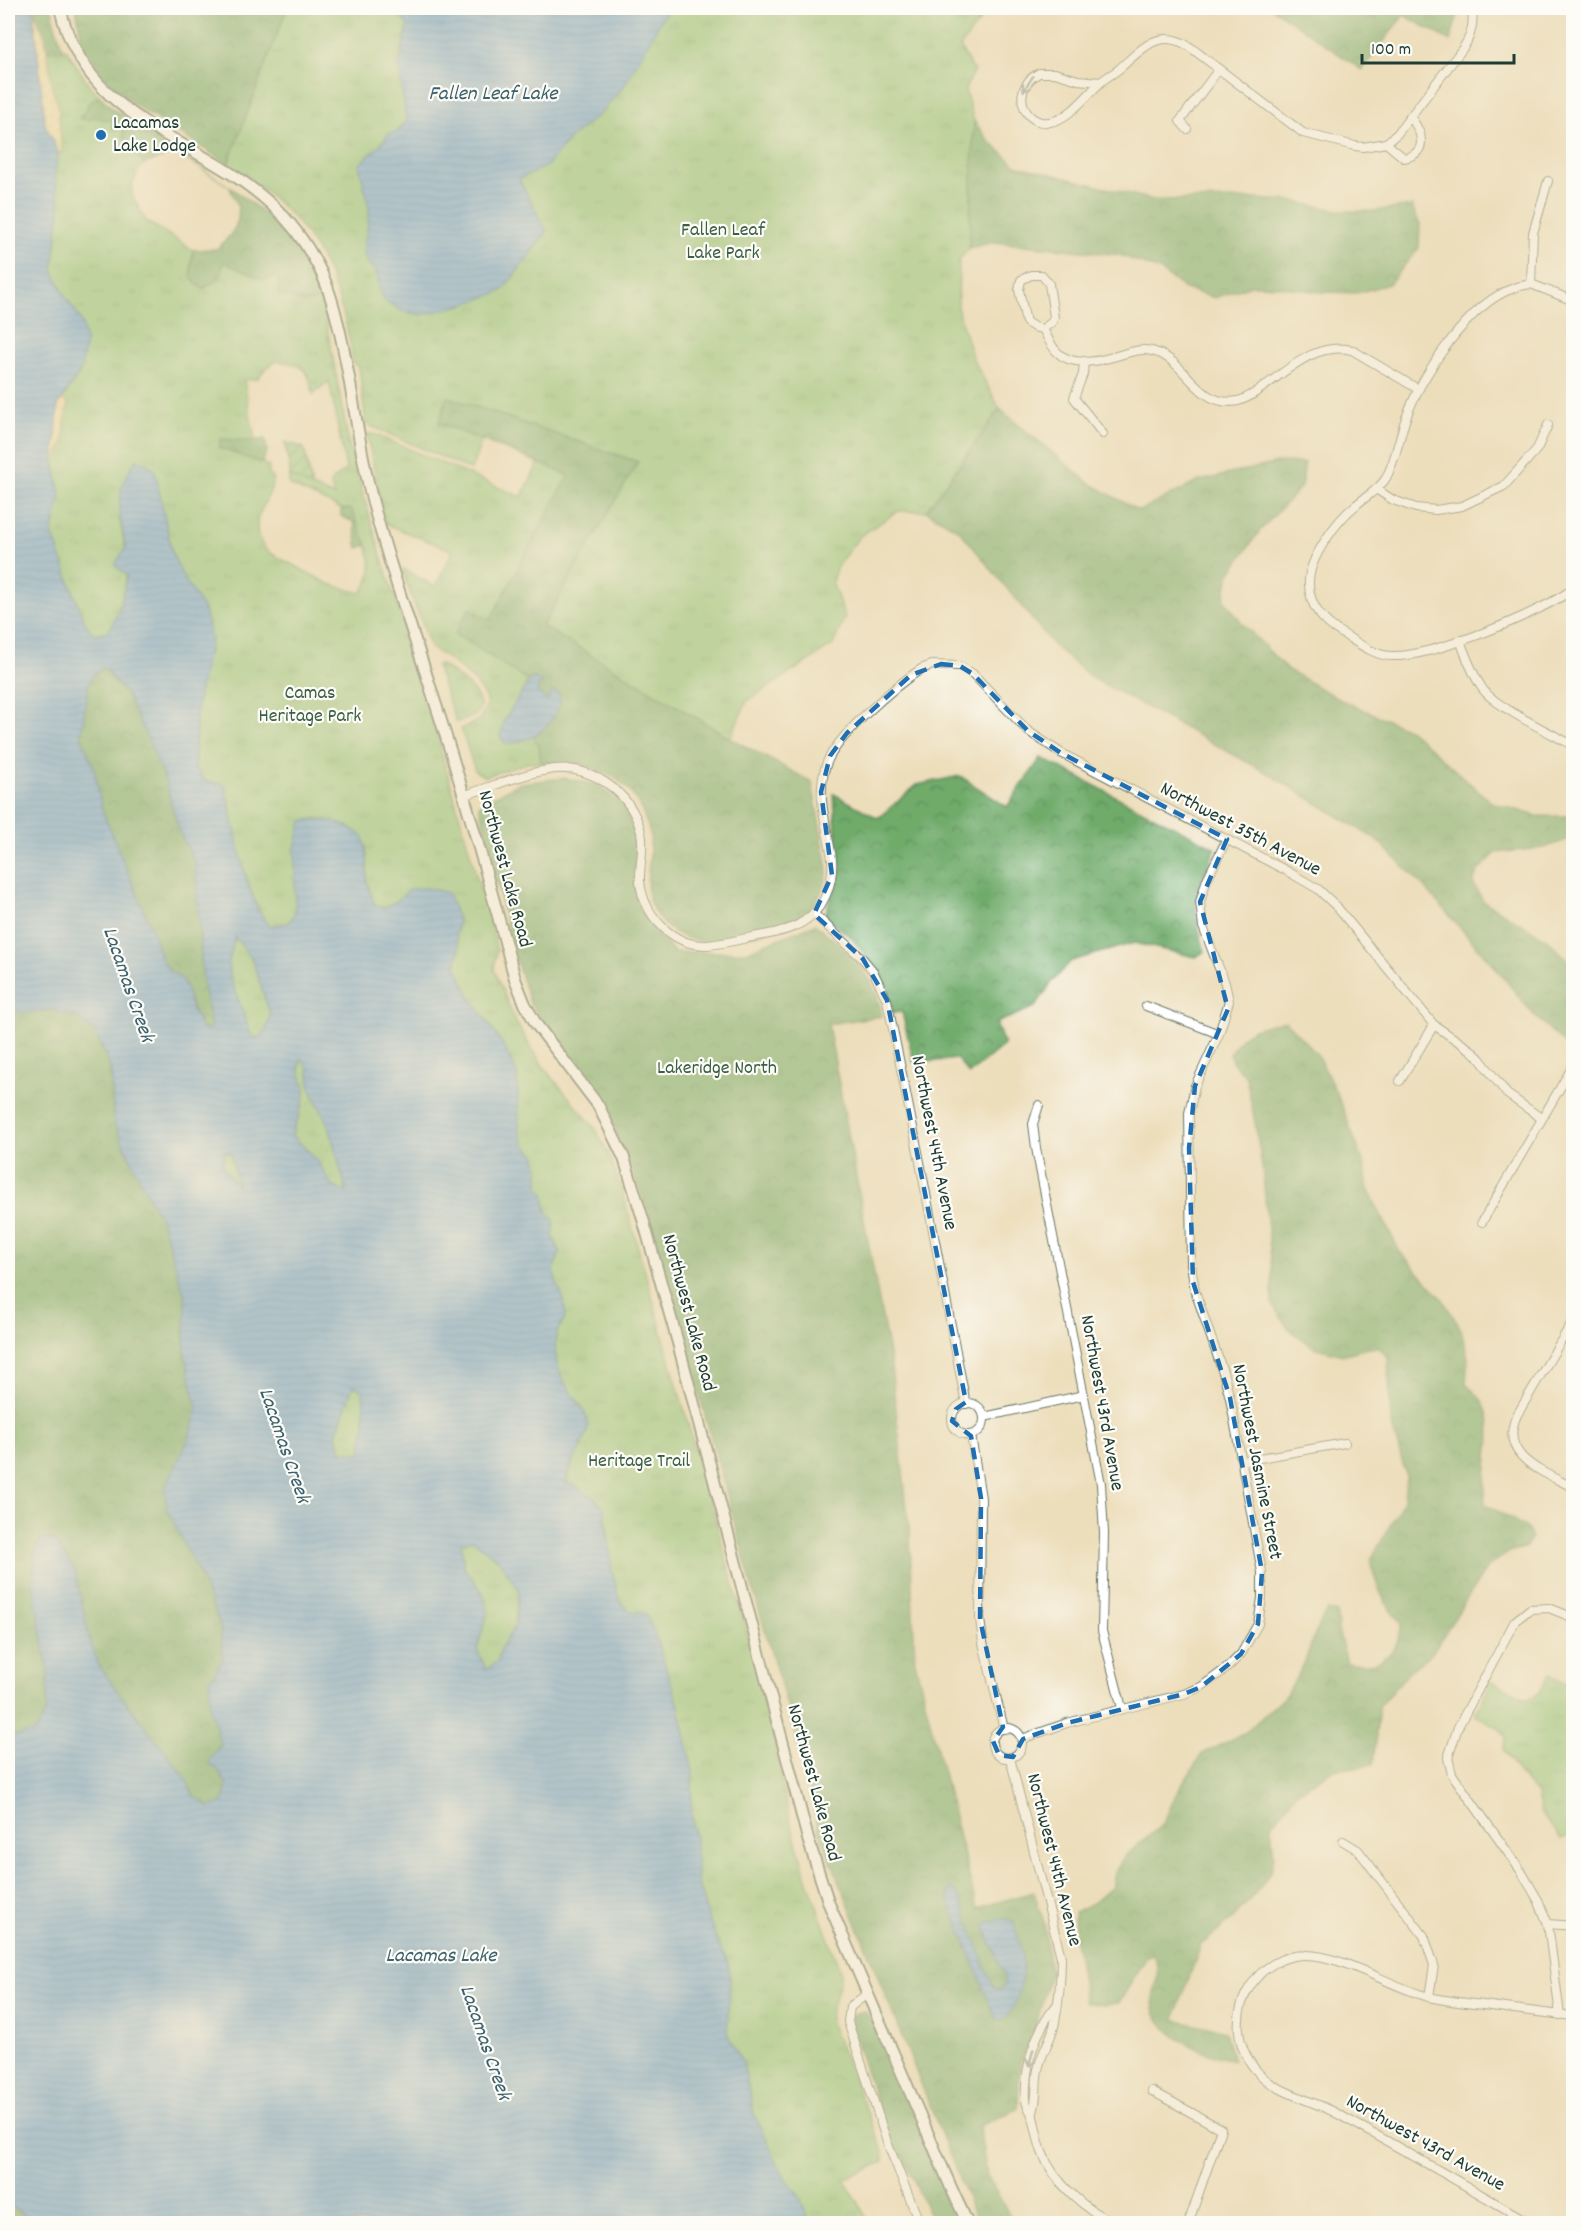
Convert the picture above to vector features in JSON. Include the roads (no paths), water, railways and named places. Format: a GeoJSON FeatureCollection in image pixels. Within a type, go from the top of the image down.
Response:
{"type":"FeatureCollection","features":[{"type":"Feature","properties":{"kind":"main road","name":"Northwest Lake Road"},"geometry":{"type":"LineString","coordinates":[[60,8],[77,54],[86,70],[104,90],[132,114],[246,185],[271,204],[290,224],[319,268],[330,295],[343,345],[370,495],[465,795],[515,979],[536,1024],[598,1105],[624,1158],[644,1219],[684,1366],[808,1839],[829,1904],[952,2192],[968,2223]]}},
{"type":"Feature","properties":{"kind":"street"},"geometry":{"type":"LineString","coordinates":[[1101,82],[1078,80],[1055,73],[1039,73],[1024,87],[1022,96],[1024,108],[1035,120],[1050,123],[1069,113],[1101,82],[1143,47],[1158,39],[1167,38],[1184,42],[1303,133],[1355,146],[1372,146],[1386,143],[1397,134],[1468,41],[1473,24],[1472,8]]}},
{"type":"Feature","properties":{"kind":"street"},"geometry":{"type":"LineString","coordinates":[[1187,129],[1180,121],[1219,69]]}},
{"type":"Feature","properties":{"kind":"street"},"geometry":{"type":"LineString","coordinates":[[1386,143],[1404,158],[1410,157],[1418,150],[1422,136],[1411,118]]}},
{"type":"Feature","properties":{"kind":"street"},"geometry":{"type":"LineString","coordinates":[[1531,284],[1533,233],[1548,181]]}},
{"type":"Feature","properties":{"kind":"street"},"geometry":{"type":"LineString","coordinates":[[1042,328],[1052,322],[1054,317],[1049,284],[1042,275],[1025,276],[1018,290],[1024,317],[1029,325],[1042,328],[1060,354],[1073,360],[1097,361],[1136,351],[1155,352],[1164,355],[1177,365],[1203,393],[1229,402],[1245,399],[1318,350],[1343,348],[1352,350],[1418,390]]}},
{"type":"Feature","properties":{"kind":"street"},"geometry":{"type":"LineString","coordinates":[[1574,301],[1531,284],[1513,288],[1499,295],[1466,323],[1450,340],[1418,390],[1385,480],[1338,522],[1311,568],[1308,583],[1311,602],[1332,628],[1372,651],[1390,657],[1414,654],[1460,640],[1539,610],[1574,588]]}},
{"type":"Feature","properties":{"kind":"street"},"geometry":{"type":"LineString","coordinates":[[1084,361],[1083,374],[1074,398],[1103,434]]}},
{"type":"Feature","properties":{"kind":"street"},"geometry":{"type":"LineString","coordinates":[[1376,489],[1393,500],[1416,508],[1436,510],[1462,506],[1504,486],[1537,448],[1548,425]]}},
{"type":"Feature","properties":{"kind":"street"},"geometry":{"type":"LineString","coordinates":[[1460,640],[1483,690],[1497,703],[1574,746]]}},
{"type":"Feature","properties":{"kind":"street","name":"Northwest 35th Avenue"},"geometry":{"type":"LineString","coordinates":[[814,914],[829,887],[832,867],[821,792],[826,762],[834,748],[847,733],[911,675],[921,669],[941,664],[960,666],[973,674],[1029,731],[1061,753],[1227,839],[1306,882],[1326,897],[1336,906],[1434,1025],[1471,1050],[1507,1094],[1541,1118]]}},
{"type":"Feature","properties":{"kind":"street"},"geometry":{"type":"LineString","coordinates":[[465,795],[550,769],[589,773],[603,781],[621,795],[639,825],[643,842],[640,882],[648,909],[665,930],[687,942],[704,945],[767,935],[799,925],[814,914]]}},
{"type":"Feature","properties":{"kind":"street","name":"Northwest Jasmine Street"},"geometry":{"type":"LineString","coordinates":[[1022,1739],[1067,1723],[1184,1694],[1201,1687],[1227,1668],[1241,1654],[1258,1624],[1262,1599],[1262,1572],[1243,1461],[1224,1372],[1195,1291],[1191,1264],[1189,1113],[1195,1086],[1228,1009],[1228,994],[1203,927],[1200,903],[1207,879],[1227,839]]}},
{"type":"Feature","properties":{"kind":"street","name":"Northwest 44th Avenue"},"geometry":{"type":"LineString","coordinates":[[814,914],[863,959],[873,971],[887,1000],[922,1168],[966,1404]]}},
{"type":"Feature","properties":{"kind":"street"},"geometry":{"type":"LineString","coordinates":[[1146,1006],[1219,1034]]}},
{"type":"Feature","properties":{"kind":"street"},"geometry":{"type":"LineString","coordinates":[[1400,1081],[1434,1025]]}},
{"type":"Feature","properties":{"kind":"street"},"geometry":{"type":"LineString","coordinates":[[1482,1222],[1574,1064]]}},
{"type":"Feature","properties":{"kind":"street","name":"Northwest 43rd Avenue"},"geometry":{"type":"LineString","coordinates":[[1039,1105],[1033,1124],[1036,1148],[1103,1500],[1102,1631],[1122,1708]]}},
{"type":"Feature","properties":{"kind":"street"},"geometry":{"type":"LineString","coordinates":[[1574,1319],[1512,1426],[1514,1445],[1519,1455],[1574,1488]]}},
{"type":"Feature","properties":{"kind":"street"},"geometry":{"type":"LineString","coordinates":[[984,1417],[1084,1395]]}},
{"type":"Feature","properties":{"kind":"street"},"geometry":{"type":"LineString","coordinates":[[966,1404],[976,1405],[981,1409],[984,1417],[981,1430],[971,1435],[961,1433],[953,1424],[954,1412],[958,1407],[966,1404]]}},
{"type":"Feature","properties":{"kind":"street","name":"Northwest 44th Avenue"},"geometry":{"type":"LineString","coordinates":[[971,1435],[981,1498],[980,1619],[983,1643],[1004,1729],[995,1735],[993,1746],[999,1755],[1010,1758]]}},
{"type":"Feature","properties":{"kind":"street"},"geometry":{"type":"LineString","coordinates":[[1243,1461],[1345,1443]]}},
{"type":"Feature","properties":{"kind":"street"},"geometry":{"type":"LineString","coordinates":[[1560,2015],[1548,1924],[1538,1900],[1521,1871],[1452,1774],[1448,1758],[1458,1727],[1515,1621],[1530,1609],[1549,1608],[1574,1618]]}},
{"type":"Feature","properties":{"kind":"street"},"geometry":{"type":"LineString","coordinates":[[1004,1729],[1015,1730],[1022,1739]]}},
{"type":"Feature","properties":{"kind":"street","name":"Northwest 44th Avenue"},"geometry":{"type":"LineString","coordinates":[[1010,1758],[1020,1750],[1022,1739]]}},
{"type":"Feature","properties":{"kind":"street","name":"Northwest 44th Avenue"},"geometry":{"type":"LineString","coordinates":[[1010,1758],[1061,1958],[1061,1984],[1056,2006],[1043,2021],[1029,2066],[1026,2104],[1032,2116],[1043,2155],[1054,2173],[1083,2204],[1117,2223]]}},
{"type":"Feature","properties":{"kind":"street"},"geometry":{"type":"LineString","coordinates":[[1343,1841],[1358,1850],[1424,1936],[1434,1965],[1428,1997]]}},
{"type":"Feature","properties":{"kind":"street"},"geometry":{"type":"LineString","coordinates":[[1548,1924],[1574,1926]]}},
{"type":"Feature","properties":{"kind":"street","name":"Northwest 43rd Avenue"},"geometry":{"type":"LineString","coordinates":[[1533,2223],[1331,2111],[1276,2087],[1264,2078],[1246,2058],[1238,2026],[1240,2006],[1260,1973],[1282,1960],[1306,1954],[1329,1959],[1428,1997],[1574,2016]]}},
{"type":"Feature","properties":{"kind":"street"},"geometry":{"type":"LineString","coordinates":[[867,1994],[850,2007],[848,2022],[887,2142],[920,2223]]}},
{"type":"Feature","properties":{"kind":"street"},"geometry":{"type":"LineString","coordinates":[[1152,2091],[1221,2129],[1188,2223]]}},
{"type":"Feature","properties":{"kind":"water","name":"Lacamas Lake"},"geometry":{"type":"Polygon","coordinates":[[[8,8],[33,8],[45,124],[58,152],[55,175],[60,209],[53,270],[65,296],[81,320],[86,341],[80,372],[58,405],[54,462],[61,496],[52,533],[84,621],[96,634],[109,631],[120,607],[127,576],[115,565],[126,547],[120,512],[124,481],[136,460],[145,462],[155,471],[172,553],[182,575],[204,610],[211,640],[196,714],[195,768],[205,781],[224,784],[248,882],[262,917],[271,926],[289,922],[295,913],[295,848],[302,821],[334,822],[363,836],[367,856],[367,881],[374,904],[384,908],[397,901],[410,889],[428,888],[448,893],[458,919],[456,936],[459,949],[456,966],[471,998],[503,1045],[517,1073],[519,1128],[524,1144],[535,1155],[539,1168],[539,1187],[544,1194],[546,1210],[555,1222],[553,1237],[560,1251],[554,1273],[565,1312],[555,1343],[556,1358],[561,1375],[584,1412],[588,1424],[585,1440],[569,1469],[566,1484],[574,1485],[593,1496],[604,1508],[612,1571],[620,1603],[631,1611],[645,1613],[679,1706],[693,1772],[691,1806],[697,1880],[708,1918],[727,1960],[730,1974],[727,2033],[743,2063],[754,2115],[786,2181],[798,2194],[810,2223],[32,2224],[28,2217],[8,2204],[8,1735],[9,1737],[36,1732],[47,1709],[48,1670],[33,1585],[34,1557],[41,1538],[54,1540],[75,1571],[89,1637],[98,1664],[185,1777],[194,1796],[209,1807],[223,1803],[227,1785],[217,1769],[209,1764],[211,1757],[221,1745],[210,1707],[209,1679],[223,1658],[220,1624],[197,1569],[167,1509],[165,1488],[190,1436],[197,1408],[185,1353],[186,1299],[160,1217],[114,1123],[111,1070],[96,1033],[76,1017],[51,1010],[21,1013],[8,1010],[8,8]],[[103,668],[93,675],[88,685],[81,736],[94,767],[102,810],[152,930],[161,959],[170,972],[179,976],[185,985],[191,1007],[202,1029],[207,1030],[211,1026],[203,984],[195,863],[179,831],[165,780],[126,694],[107,669],[103,668]],[[235,937],[228,965],[231,980],[251,1035],[257,1038],[266,1031],[270,1014],[252,959],[235,937]],[[301,1058],[300,1071],[305,1096],[292,1135],[317,1160],[332,1186],[347,1193],[329,1126],[310,1088],[309,1069],[301,1058]],[[225,1151],[222,1166],[238,1187],[231,1154],[225,1151]],[[353,1385],[336,1435],[342,1451],[361,1454],[365,1425],[363,1391],[353,1385]],[[473,1540],[461,1543],[464,1568],[483,1593],[488,1611],[477,1649],[486,1670],[498,1661],[500,1649],[515,1626],[519,1590],[499,1560],[473,1540]]]}},
{"type":"Feature","properties":{"kind":"water","name":"Fallen Leaf Lake"},"geometry":{"type":"Polygon","coordinates":[[[381,8],[668,8],[624,86],[601,113],[570,138],[547,166],[519,179],[547,232],[502,291],[462,305],[421,315],[402,311],[384,300],[376,271],[365,259],[364,252],[369,210],[359,165],[388,134],[397,132],[406,121],[399,64],[408,26],[400,15],[381,8]]]}},
{"type":"Feature","properties":{"kind":"water"},"geometry":{"type":"Polygon","coordinates":[[[533,678],[541,681],[537,692],[547,700],[553,691],[558,693],[560,704],[542,731],[514,743],[505,743],[500,736],[504,721],[533,678]]]}},
{"type":"Feature","properties":{"kind":"water"},"geometry":{"type":"Polygon","coordinates":[[[952,1888],[962,1904],[994,1988],[1000,1990],[1005,1985],[1004,1976],[984,1925],[998,1919],[1013,1921],[1020,1944],[1023,1974],[1014,2005],[1000,2021],[995,2017],[948,1898],[952,1888]]]}},
{"type":"Feature","properties":{"kind":"place","name":"Lacamas Lake Lodge"},"geometry":{"type":"Point","coordinates":[101,135]}},
{"type":"Feature","properties":{"kind":"park label","name":"Fallen Leaf Lake Park"},"geometry":{"type":"Point","coordinates":[723,242]}},
{"type":"Feature","properties":{"kind":"park label","name":"Camas Heritage Park"},"geometry":{"type":"Point","coordinates":[310,706]}},
{"type":"Feature","properties":{"kind":"park label","name":"Lakeridge North"},"geometry":{"type":"Point","coordinates":[717,1069]}},
{"type":"Feature","properties":{"kind":"park label","name":"Heritage Trail"},"geometry":{"type":"Point","coordinates":[639,1462]}},
{"type":"Feature","properties":{"kind":"water label","name":"Lacamas Creek"},"geometry":{"type":"Point","coordinates":[127,985]}},
{"type":"Feature","properties":{"kind":"water label","name":"Lacamas Creek"},"geometry":{"type":"Point","coordinates":[283,1446]}},
{"type":"Feature","properties":{"kind":"water label","name":"Lacamas Creek"},"geometry":{"type":"Point","coordinates":[484,2043]}}]}
